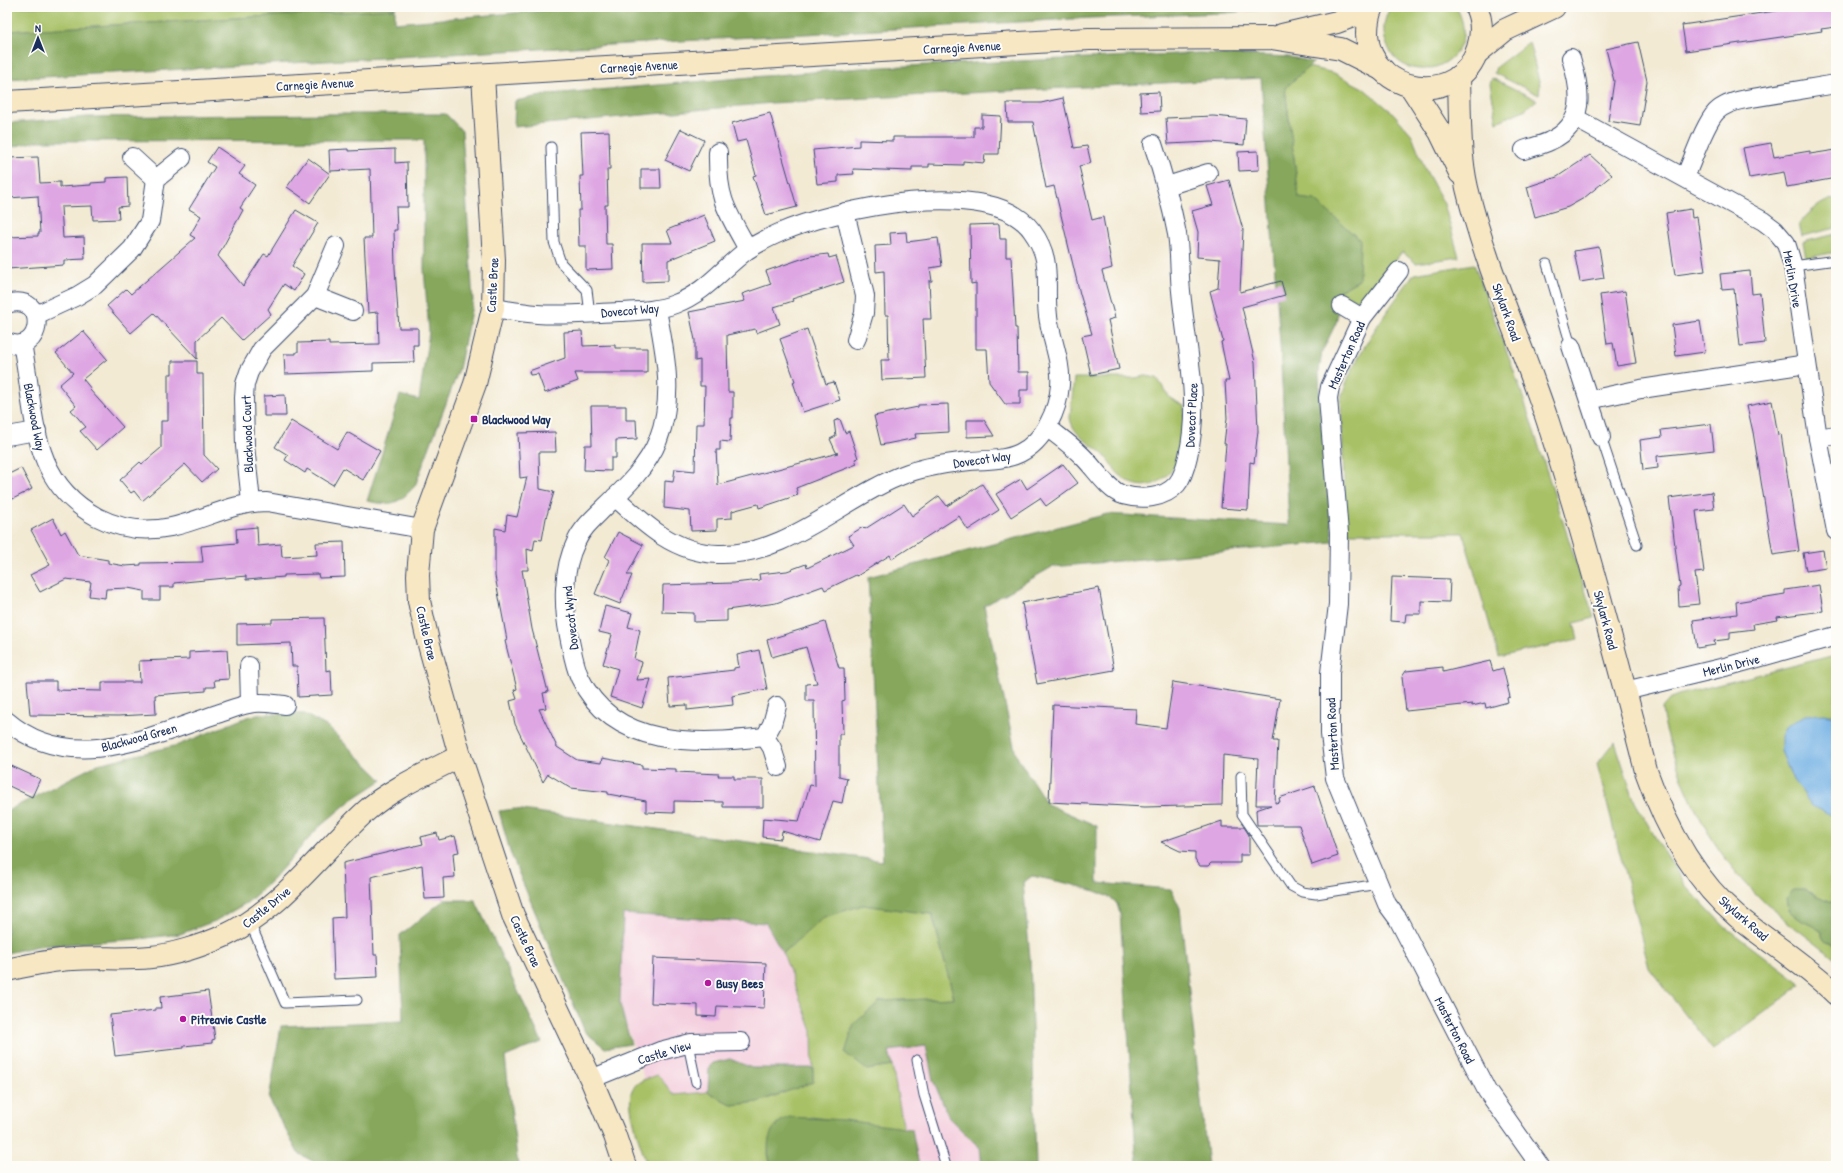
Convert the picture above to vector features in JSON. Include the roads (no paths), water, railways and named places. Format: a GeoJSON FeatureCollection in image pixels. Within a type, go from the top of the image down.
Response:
{"type":"FeatureCollection","features":[{"type":"Feature","properties":{"kind":"street"},"geometry":{"type":"LineString","coordinates":[[1476,7],[1481,24],[1481,39],[1477,53]]}},
{"type":"Feature","properties":{"kind":"street"},"geometry":{"type":"LineString","coordinates":[[1372,8],[1367,25],[1368,41],[1373,57],[1383,70],[1396,81],[1411,87],[1436,87],[1448,83],[1459,76],[1477,53],[1505,30],[1554,7]]}},
{"type":"Feature","properties":{"kind":"street","name":"Carnegie Avenue"},"geometry":{"type":"LineString","coordinates":[[1271,38],[1337,22],[1372,8]]}},
{"type":"Feature","properties":{"kind":"street","name":"Carnegie Avenue"},"geometry":{"type":"LineString","coordinates":[[7,102],[1089,39],[1271,38],[1340,49],[1383,70]]}},
{"type":"Feature","properties":{"kind":"street"},"geometry":{"type":"LineString","coordinates":[[1524,150],[1550,141],[1560,135],[1575,118],[1579,91],[1571,58]]}},
{"type":"Feature","properties":{"kind":"street","name":"Castle Brae"},"geometry":{"type":"LineString","coordinates":[[482,75],[494,260],[493,308],[475,384],[422,529],[418,574],[423,622],[460,756],[513,915],[591,1079],[615,1136],[625,1166]]}},
{"type":"Feature","properties":{"kind":"street","name":"Skylark Road"},"geometry":{"type":"LineString","coordinates":[[1459,76],[1460,120],[1467,186],[1485,251],[1549,427],[1592,565],[1652,789],[1674,834],[1699,874],[1736,915],[1805,967],[1836,994]]}},
{"type":"Feature","properties":{"kind":"street"},"geometry":{"type":"LineString","coordinates":[[1685,177],[1711,118],[1723,107],[1734,101],[1746,98],[1836,84]]}},
{"type":"Feature","properties":{"kind":"street","name":"Skylark Road"},"geometry":{"type":"LineString","coordinates":[[1411,87],[1440,132],[1467,186]]}},
{"type":"Feature","properties":{"kind":"street","name":"Merlin Drive"},"geometry":{"type":"LineString","coordinates":[[1575,118],[1752,215],[1774,230],[1786,243],[1793,266],[1818,438],[1836,531]]}},
{"type":"Feature","properties":{"kind":"street","name":"Dovecot Place"},"geometry":{"type":"LineString","coordinates":[[1047,427],[1081,454],[1103,479],[1122,494],[1135,497],[1154,497],[1167,492],[1177,484],[1186,468],[1190,446],[1193,387],[1181,290],[1180,260],[1167,186],[1152,144]]}},
{"type":"Feature","properties":{"kind":"street"},"geometry":{"type":"LineString","coordinates":[[718,152],[718,179],[720,195],[727,212],[748,249]]}},
{"type":"Feature","properties":{"kind":"street"},"geometry":{"type":"LineString","coordinates":[[132,157],[156,178]]}},
{"type":"Feature","properties":{"kind":"street"},"geometry":{"type":"LineString","coordinates":[[7,304],[18,302],[23,303],[33,310],[36,315],[77,296],[95,285],[132,249],[150,221],[156,178],[182,158]]}},
{"type":"Feature","properties":{"kind":"street"},"geometry":{"type":"LineString","coordinates":[[1167,186],[1208,173]]}},
{"type":"Feature","properties":{"kind":"street","name":"Dovecot Way"},"geometry":{"type":"LineString","coordinates":[[493,308],[537,314],[590,314],[657,310],[676,304],[702,290],[748,249],[778,233],[808,222],[845,212],[920,200],[973,202],[1004,209],[1025,222],[1041,246],[1048,274],[1048,317],[1060,375],[1057,403],[1047,427],[1033,444],[1019,454],[992,460],[926,467],[870,488],[797,533],[782,540],[765,547],[730,554],[714,554],[680,546],[645,525],[615,497]]}},
{"type":"Feature","properties":{"kind":"street"},"geometry":{"type":"LineString","coordinates":[[845,212],[865,296],[864,313],[856,340]]}},
{"type":"Feature","properties":{"kind":"street","name":"Blackwood Court"},"geometry":{"type":"LineString","coordinates":[[251,502],[245,446],[245,384],[249,372],[262,349],[315,296],[336,246]]}},
{"type":"Feature","properties":{"kind":"street","name":"Masterton Road"},"geometry":{"type":"LineString","coordinates":[[1399,271],[1362,318],[1330,387],[1328,398],[1339,533],[1338,604],[1330,673],[1330,734],[1335,778],[1387,904],[1398,919],[1487,1091],[1540,1166]]}},
{"type":"Feature","properties":{"kind":"street"},"geometry":{"type":"LineString","coordinates":[[315,296],[353,311]]}},
{"type":"Feature","properties":{"kind":"street"},"geometry":{"type":"LineString","coordinates":[[1342,306],[1362,318]]}},
{"type":"Feature","properties":{"kind":"street","name":"Dovecot Wynd"},"geometry":{"type":"LineString","coordinates":[[657,310],[668,377],[668,394],[663,425],[658,440],[642,468],[582,532],[575,543],[566,579],[568,630],[574,662],[596,704],[619,722],[649,735],[688,742],[730,741],[765,737]]}},
{"type":"Feature","properties":{"kind":"street","name":"Blackwood Way"},"geometry":{"type":"LineString","coordinates":[[36,315],[36,332],[28,341],[14,343],[45,461],[51,476],[60,488],[82,508],[102,519],[118,525],[144,530],[173,527],[251,502],[267,502],[422,529]]}},
{"type":"Feature","properties":{"kind":"street"},"geometry":{"type":"LineString","coordinates":[[1571,346],[1601,438]]}},
{"type":"Feature","properties":{"kind":"street"},"geometry":{"type":"LineString","coordinates":[[1589,400],[1641,389],[1807,364]]}},
{"type":"Feature","properties":{"kind":"street"},"geometry":{"type":"LineString","coordinates":[[7,436],[37,431]]}},
{"type":"Feature","properties":{"kind":"street"},"geometry":{"type":"LineString","coordinates":[[1818,438],[1836,435]]}},
{"type":"Feature","properties":{"kind":"street","name":"Merlin Drive"},"geometry":{"type":"LineString","coordinates":[[1625,691],[1729,666],[1836,636]]}},
{"type":"Feature","properties":{"kind":"street"},"geometry":{"type":"LineString","coordinates":[[249,666],[250,703]]}},
{"type":"Feature","properties":{"kind":"street","name":"Blackwood Green"},"geometry":{"type":"LineString","coordinates":[[7,721],[22,733],[57,747],[94,749],[158,735],[250,703],[285,704]]}},
{"type":"Feature","properties":{"kind":"street"},"geometry":{"type":"LineString","coordinates":[[777,706],[772,724],[765,737],[772,748],[778,767]]}},
{"type":"Feature","properties":{"kind":"street","name":"Castle Drive"},"geometry":{"type":"LineString","coordinates":[[7,970],[43,961],[152,957],[190,948],[222,937],[248,923],[286,892],[367,810],[407,783],[460,756]]}},
{"type":"Feature","properties":{"kind":"street","name":"Castle View"},"geometry":{"type":"LineString","coordinates":[[591,1079],[660,1051],[688,1044],[741,1042]]}},
{"type":"Feature","properties":{"kind":"lane"},"geometry":{"type":"LineString","coordinates":[[551,147],[554,242],[561,263],[587,290],[590,314]]}},
{"type":"Feature","properties":{"kind":"lane"},"geometry":{"type":"LineString","coordinates":[[1793,266],[1836,260]]}},
{"type":"Feature","properties":{"kind":"lane"},"geometry":{"type":"LineString","coordinates":[[1547,264],[1571,346]]}},
{"type":"Feature","properties":{"kind":"lane"},"geometry":{"type":"LineString","coordinates":[[1601,438],[1637,545]]}},
{"type":"Feature","properties":{"kind":"lane"},"geometry":{"type":"LineString","coordinates":[[1241,776],[1242,814],[1291,886],[1302,892],[1316,894],[1378,884]]}},
{"type":"Feature","properties":{"kind":"lane"},"geometry":{"type":"LineString","coordinates":[[248,923],[254,932],[286,1003],[357,1000]]}},
{"type":"Feature","properties":{"kind":"lane"},"geometry":{"type":"LineString","coordinates":[[688,1044],[696,1082]]}},
{"type":"Feature","properties":{"kind":"lane"},"geometry":{"type":"LineString","coordinates":[[917,1060],[924,1095],[946,1166]]}},
{"type":"Feature","properties":{"kind":"water"},"geometry":{"type":"Polygon","coordinates":[[[1824,714],[1836,716],[1836,817],[1812,806],[1793,780],[1781,751],[1781,736],[1785,727],[1805,715],[1824,714]]]}},
{"type":"Feature","properties":{"kind":"place","name":"Blackwood Way"},"geometry":{"type":"Point","coordinates":[474,419]}},
{"type":"Feature","properties":{"kind":"place","name":"Busy Bees"},"geometry":{"type":"Point","coordinates":[708,983]}},
{"type":"Feature","properties":{"kind":"place","name":"Pitreavie Castle"},"geometry":{"type":"Point","coordinates":[183,1019]}}]}
